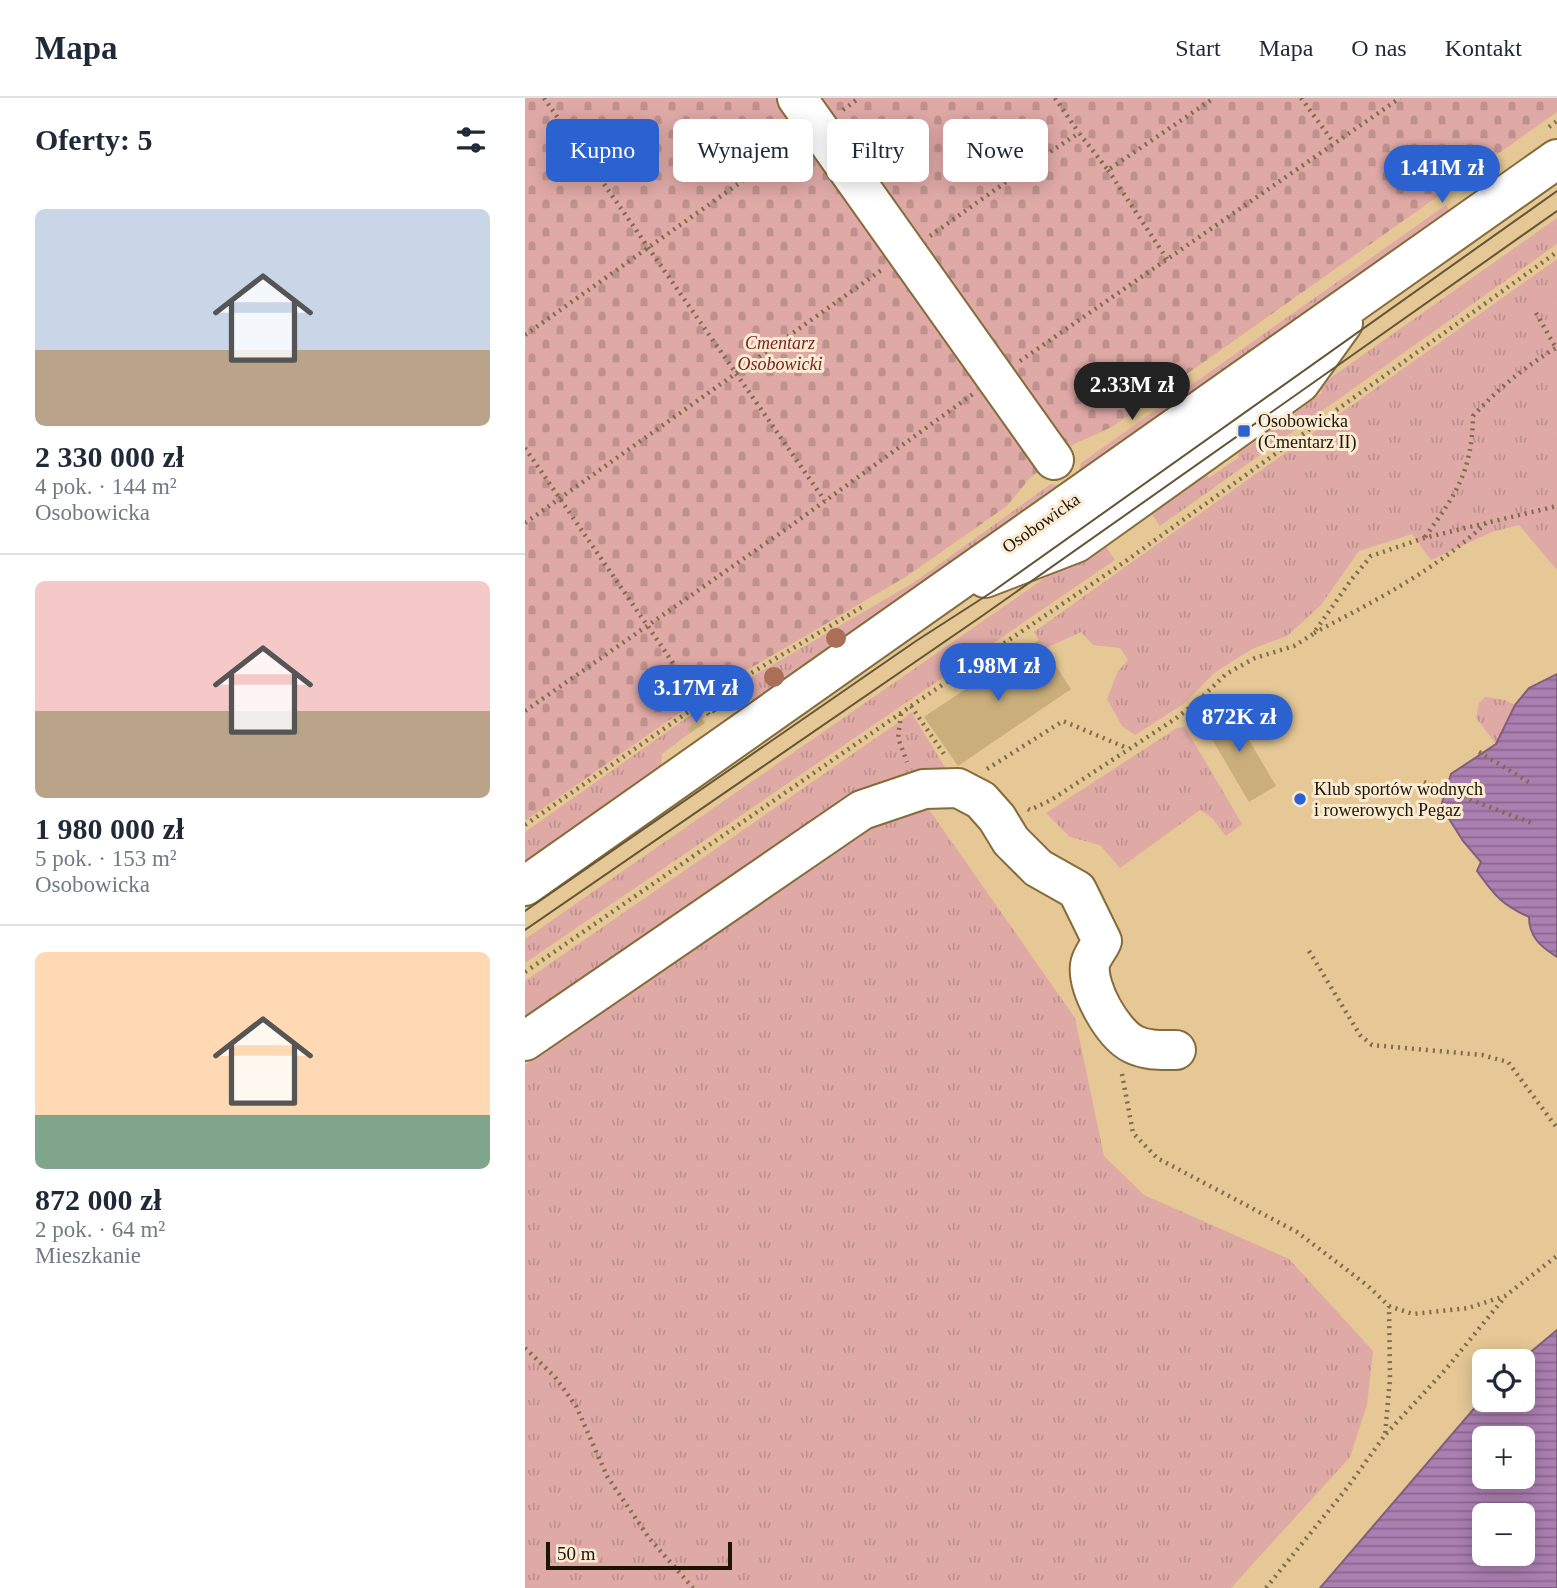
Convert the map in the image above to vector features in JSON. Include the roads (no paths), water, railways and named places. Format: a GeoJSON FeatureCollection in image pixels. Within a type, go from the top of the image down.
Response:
{"type":"FeatureCollection","features":[{"type":"Feature","properties":{"kind":"street"},"geometry":{"type":"LineString","coordinates":[[808,112],[1054,460]]}},
{"type":"Feature","properties":{"kind":"street","name":"Osobowicka"},"geometry":{"type":"LineString","coordinates":[[525,886],[1557,159]]}},
{"type":"Feature","properties":{"kind":"street"},"geometry":{"type":"LineString","coordinates":[[525,1041],[862,810],[941,788],[981,800],[997,818],[1011,841],[1038,868],[1077,891],[1102,941],[1090,964],[1091,987],[1117,1032],[1131,1043],[1147,1049],[1176,1050]]}},
{"type":"Feature","properties":{"kind":"tram line"},"geometry":{"type":"LineString","coordinates":[[525,911],[916,641],[992,592],[1557,191]]}},
{"type":"Feature","properties":{"kind":"tram line"},"geometry":{"type":"LineString","coordinates":[[525,930],[982,616],[1557,211]]}},
{"type":"Feature","properties":{"kind":"place","name":"Osobowicka (Cmentarz II)"},"geometry":{"type":"Point","coordinates":[1244,431]}},
{"type":"Feature","properties":{"kind":"place","name":"Klub sportów wodnych i rowerowych Pegaz"},"geometry":{"type":"Point","coordinates":[1300,799]}},
{"type":"Feature","properties":{"kind":"park label","name":"Cmentarz Osobowicki"},"geometry":{"type":"Point","coordinates":[780,353]}}]}
